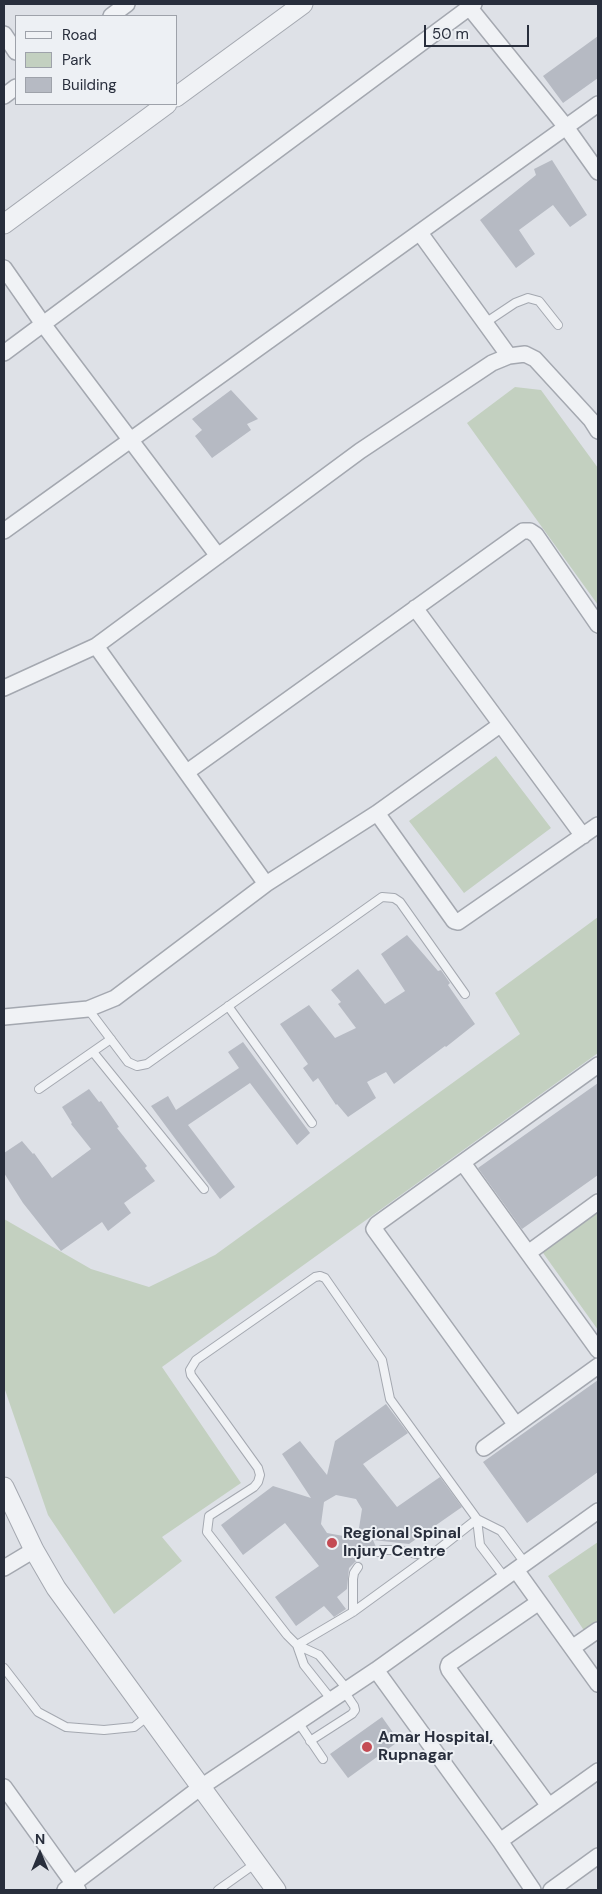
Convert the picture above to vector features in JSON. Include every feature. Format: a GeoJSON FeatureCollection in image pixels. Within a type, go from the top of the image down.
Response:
{"type":"FeatureCollection","features":[{"type":"Feature","properties":{"kind":"street"},"geometry":{"type":"LineString","coordinates":[[112,15],[127,4]]}},
{"type":"Feature","properties":{"kind":"street"},"geometry":{"type":"LineString","coordinates":[[178,96],[303,4]]}},
{"type":"Feature","properties":{"kind":"street"},"geometry":{"type":"LineString","coordinates":[[4,353],[471,5],[566,127],[598,172]]}},
{"type":"Feature","properties":{"kind":"street"},"geometry":{"type":"LineString","coordinates":[[4,34],[15,50]]}},
{"type":"Feature","properties":{"kind":"street"},"geometry":{"type":"LineString","coordinates":[[4,96],[15,88]]}},
{"type":"Feature","properties":{"kind":"street"},"geometry":{"type":"LineString","coordinates":[[4,531],[598,104]]}},
{"type":"Feature","properties":{"kind":"street"},"geometry":{"type":"LineString","coordinates":[[4,224],[166,105]]}},
{"type":"Feature","properties":{"kind":"street"},"geometry":{"type":"LineString","coordinates":[[420,233],[509,356]]}},
{"type":"Feature","properties":{"kind":"street"},"geometry":{"type":"LineString","coordinates":[[4,268],[43,324],[218,556]]}},
{"type":"Feature","properties":{"kind":"street"},"geometry":{"type":"LineString","coordinates":[[4,688],[96,646],[360,451],[492,363],[509,356],[525,354],[535,359],[591,420],[598,431]]}},
{"type":"Feature","properties":{"kind":"street"},"geometry":{"type":"LineString","coordinates":[[187,772],[523,531],[530,531],[536,535],[598,625]]}},
{"type":"Feature","properties":{"kind":"street"},"geometry":{"type":"LineString","coordinates":[[415,608],[583,836]]}},
{"type":"Feature","properties":{"kind":"street"},"geometry":{"type":"LineString","coordinates":[[96,646],[266,884]]}},
{"type":"Feature","properties":{"kind":"street"},"geometry":{"type":"LineString","coordinates":[[4,1016],[88,1009],[115,998],[266,884],[377,814],[500,725]]}},
{"type":"Feature","properties":{"kind":"street"},"geometry":{"type":"LineString","coordinates":[[377,814],[454,920],[458,922],[598,824]]}},
{"type":"Feature","properties":{"kind":"street"},"geometry":{"type":"LineString","coordinates":[[516,1425],[374,1228],[598,1065]]}},
{"type":"Feature","properties":{"kind":"street"},"geometry":{"type":"LineString","coordinates":[[462,1163],[598,1350]]}},
{"type":"Feature","properties":{"kind":"street"},"geometry":{"type":"LineString","coordinates":[[528,1252],[598,1202]]}},
{"type":"Feature","properties":{"kind":"street"},"geometry":{"type":"LineString","coordinates":[[484,1448],[598,1366]]}},
{"type":"Feature","properties":{"kind":"street"},"geometry":{"type":"LineString","coordinates":[[4,1487],[34,1550],[56,1588],[276,1890]]}},
{"type":"Feature","properties":{"kind":"street"},"geometry":{"type":"LineString","coordinates":[[4,1787],[72,1888],[201,1787],[376,1670],[598,1511]]}},
{"type":"Feature","properties":{"kind":"street"},"geometry":{"type":"LineString","coordinates":[[4,1568],[34,1550]]}},
{"type":"Feature","properties":{"kind":"street"},"geometry":{"type":"LineString","coordinates":[[515,1570],[598,1684]]}},
{"type":"Feature","properties":{"kind":"street"},"geometry":{"type":"LineString","coordinates":[[539,1602],[449,1664],[448,1667],[549,1806]]}},
{"type":"Feature","properties":{"kind":"street"},"geometry":{"type":"LineString","coordinates":[[572,1648],[598,1630]]}},
{"type":"Feature","properties":{"kind":"street"},"geometry":{"type":"LineString","coordinates":[[376,1670],[500,1841],[533,1890]]}},
{"type":"Feature","properties":{"kind":"street"},"geometry":{"type":"LineString","coordinates":[[500,1841],[598,1770]]}},
{"type":"Feature","properties":{"kind":"street"},"geometry":{"type":"LineString","coordinates":[[550,1890],[598,1856]]}},
{"type":"Feature","properties":{"kind":"lane"},"geometry":{"type":"LineString","coordinates":[[485,323],[515,303],[528,298],[539,302],[558,325]]}},
{"type":"Feature","properties":{"kind":"lane"},"geometry":{"type":"LineString","coordinates":[[88,1009],[132,1065],[147,1064],[382,897],[394,898],[400,902],[465,994]]}},
{"type":"Feature","properties":{"kind":"lane"},"geometry":{"type":"LineString","coordinates":[[228,1006],[312,1123]]}},
{"type":"Feature","properties":{"kind":"lane"},"geometry":{"type":"LineString","coordinates":[[39,1089],[111,1039]]}},
{"type":"Feature","properties":{"kind":"lane"},"geometry":{"type":"LineString","coordinates":[[93,1052],[204,1189]]}},
{"type":"Feature","properties":{"kind":"lane"},"geometry":{"type":"LineString","coordinates":[[310,1741],[352,1714],[355,1710],[345,1690],[320,1655],[297,1645],[287,1635],[207,1532],[209,1516],[254,1487],[260,1475],[258,1468],[191,1375],[192,1365],[315,1277],[325,1278],[382,1360],[390,1399],[478,1519],[501,1531],[515,1570]]}},
{"type":"Feature","properties":{"kind":"lane"},"geometry":{"type":"LineString","coordinates":[[478,1519],[480,1545],[515,1570]]}},
{"type":"Feature","properties":{"kind":"lane"},"geometry":{"type":"LineString","coordinates":[[297,1645],[352,1612],[478,1519]]}},
{"type":"Feature","properties":{"kind":"lane"},"geometry":{"type":"LineString","coordinates":[[378,1552],[382,1550],[395,1550],[430,1556]]}},
{"type":"Feature","properties":{"kind":"lane"},"geometry":{"type":"LineString","coordinates":[[352,1612],[353,1579],[358,1567]]}},
{"type":"Feature","properties":{"kind":"lane"},"geometry":{"type":"LineString","coordinates":[[297,1645],[304,1665],[331,1700]]}},
{"type":"Feature","properties":{"kind":"lane"},"geometry":{"type":"LineString","coordinates":[[4,1668],[38,1712],[66,1727],[104,1730],[134,1727],[149,1715]]}},
{"type":"Feature","properties":{"kind":"lane"},"geometry":{"type":"LineString","coordinates":[[298,1722],[323,1759]]}},
{"type":"Feature","properties":{"kind":"lane"},"geometry":{"type":"LineString","coordinates":[[218,1890],[256,1863]]}},
{"type":"Feature","properties":{"kind":"green space"},"geometry":{"type":"Polygon","coordinates":[[[515,387],[541,390],[598,468],[598,605],[467,423],[515,387]]]}},
{"type":"Feature","properties":{"kind":"green space"},"geometry":{"type":"Polygon","coordinates":[[[496,756],[551,828],[464,893],[409,821],[496,756]]]}},
{"type":"Feature","properties":{"kind":"green space"},"geometry":{"type":"Polygon","coordinates":[[[598,917],[598,1053],[162,1367],[241,1483],[162,1537],[182,1561],[114,1614],[48,1515],[4,1387],[4,1219],[91,1269],[149,1287],[215,1255],[520,1034],[495,993],[598,917]]]}},
{"type":"Feature","properties":{"kind":"green space"},"geometry":{"type":"Polygon","coordinates":[[[598,1210],[598,1330],[541,1250],[598,1210]]]}},
{"type":"Feature","properties":{"kind":"green space"},"geometry":{"type":"Polygon","coordinates":[[[598,1542],[598,1623],[585,1632],[548,1576],[598,1542]]]}},
{"type":"Feature","properties":{"kind":"building"},"geometry":{"type":"Polygon","coordinates":[[[598,36],[598,78],[563,103],[543,76],[598,36]]]}},
{"type":"Feature","properties":{"kind":"building"},"geometry":{"type":"Polygon","coordinates":[[[552,160],[587,215],[570,227],[553,205],[519,230],[535,254],[516,268],[480,220],[536,175],[534,169],[552,160]]]}},
{"type":"Feature","properties":{"kind":"building"},"geometry":{"type":"Polygon","coordinates":[[[231,390],[258,419],[247,424],[251,430],[212,458],[195,436],[202,430],[192,419],[231,390]]]}},
{"type":"Feature","properties":{"kind":"building"},"geometry":{"type":"Polygon","coordinates":[[[407,935],[438,971],[441,970],[450,983],[448,985],[475,1024],[394,1084],[386,1072],[367,1082],[376,1098],[348,1117],[336,1105],[318,1078],[313,1082],[303,1068],[308,1064],[280,1024],[309,1005],[335,1038],[356,1028],[338,1004],[341,1002],[331,990],[358,969],[385,1004],[405,991],[381,954],[407,935]]]}},
{"type":"Feature","properties":{"kind":"building"},"geometry":{"type":"Polygon","coordinates":[[[243,1042],[310,1133],[297,1145],[250,1083],[188,1125],[235,1187],[220,1199],[151,1106],[168,1096],[176,1110],[239,1068],[228,1052],[243,1042]]]}},
{"type":"Feature","properties":{"kind":"building"},"geometry":{"type":"Polygon","coordinates":[[[598,1083],[598,1175],[522,1229],[478,1168],[598,1083]]]}},
{"type":"Feature","properties":{"kind":"building"},"geometry":{"type":"Polygon","coordinates":[[[89,1089],[99,1102],[101,1101],[119,1127],[117,1128],[147,1166],[145,1168],[155,1181],[124,1203],[131,1213],[108,1231],[102,1222],[61,1251],[23,1203],[4,1173],[4,1153],[22,1141],[34,1153],[52,1178],[91,1149],[71,1124],[62,1107],[89,1089]]]}},
{"type":"Feature","properties":{"kind":"building"},"geometry":{"type":"Polygon","coordinates":[[[598,1380],[598,1472],[527,1523],[483,1462],[598,1380]]]}},
{"type":"Feature","properties":{"kind":"building"},"geometry":{"type":"Polygon","coordinates":[[[386,1404],[408,1433],[363,1464],[397,1507],[440,1477],[462,1507],[409,1544],[373,1540],[376,1547],[349,1568],[347,1589],[337,1597],[346,1609],[334,1617],[324,1606],[296,1626],[275,1597],[319,1566],[285,1523],[243,1555],[221,1525],[273,1486],[311,1498],[282,1454],[300,1441],[327,1475],[335,1441],[386,1404]],[[336,1495],[324,1502],[321,1524],[327,1533],[349,1537],[359,1528],[362,1509],[356,1499],[336,1495]]]}},
{"type":"Feature","properties":{"kind":"building"},"geometry":{"type":"Polygon","coordinates":[[[382,1717],[399,1741],[348,1778],[330,1754],[382,1717]]]}},
{"type":"Feature","properties":{"kind":"place","name":"Regional Spinal Injury Centre"},"geometry":{"type":"Point","coordinates":[332,1543]}},
{"type":"Feature","properties":{"kind":"place","name":"Amar Hospital, Rupnagar"},"geometry":{"type":"Point","coordinates":[367,1747]}}]}
